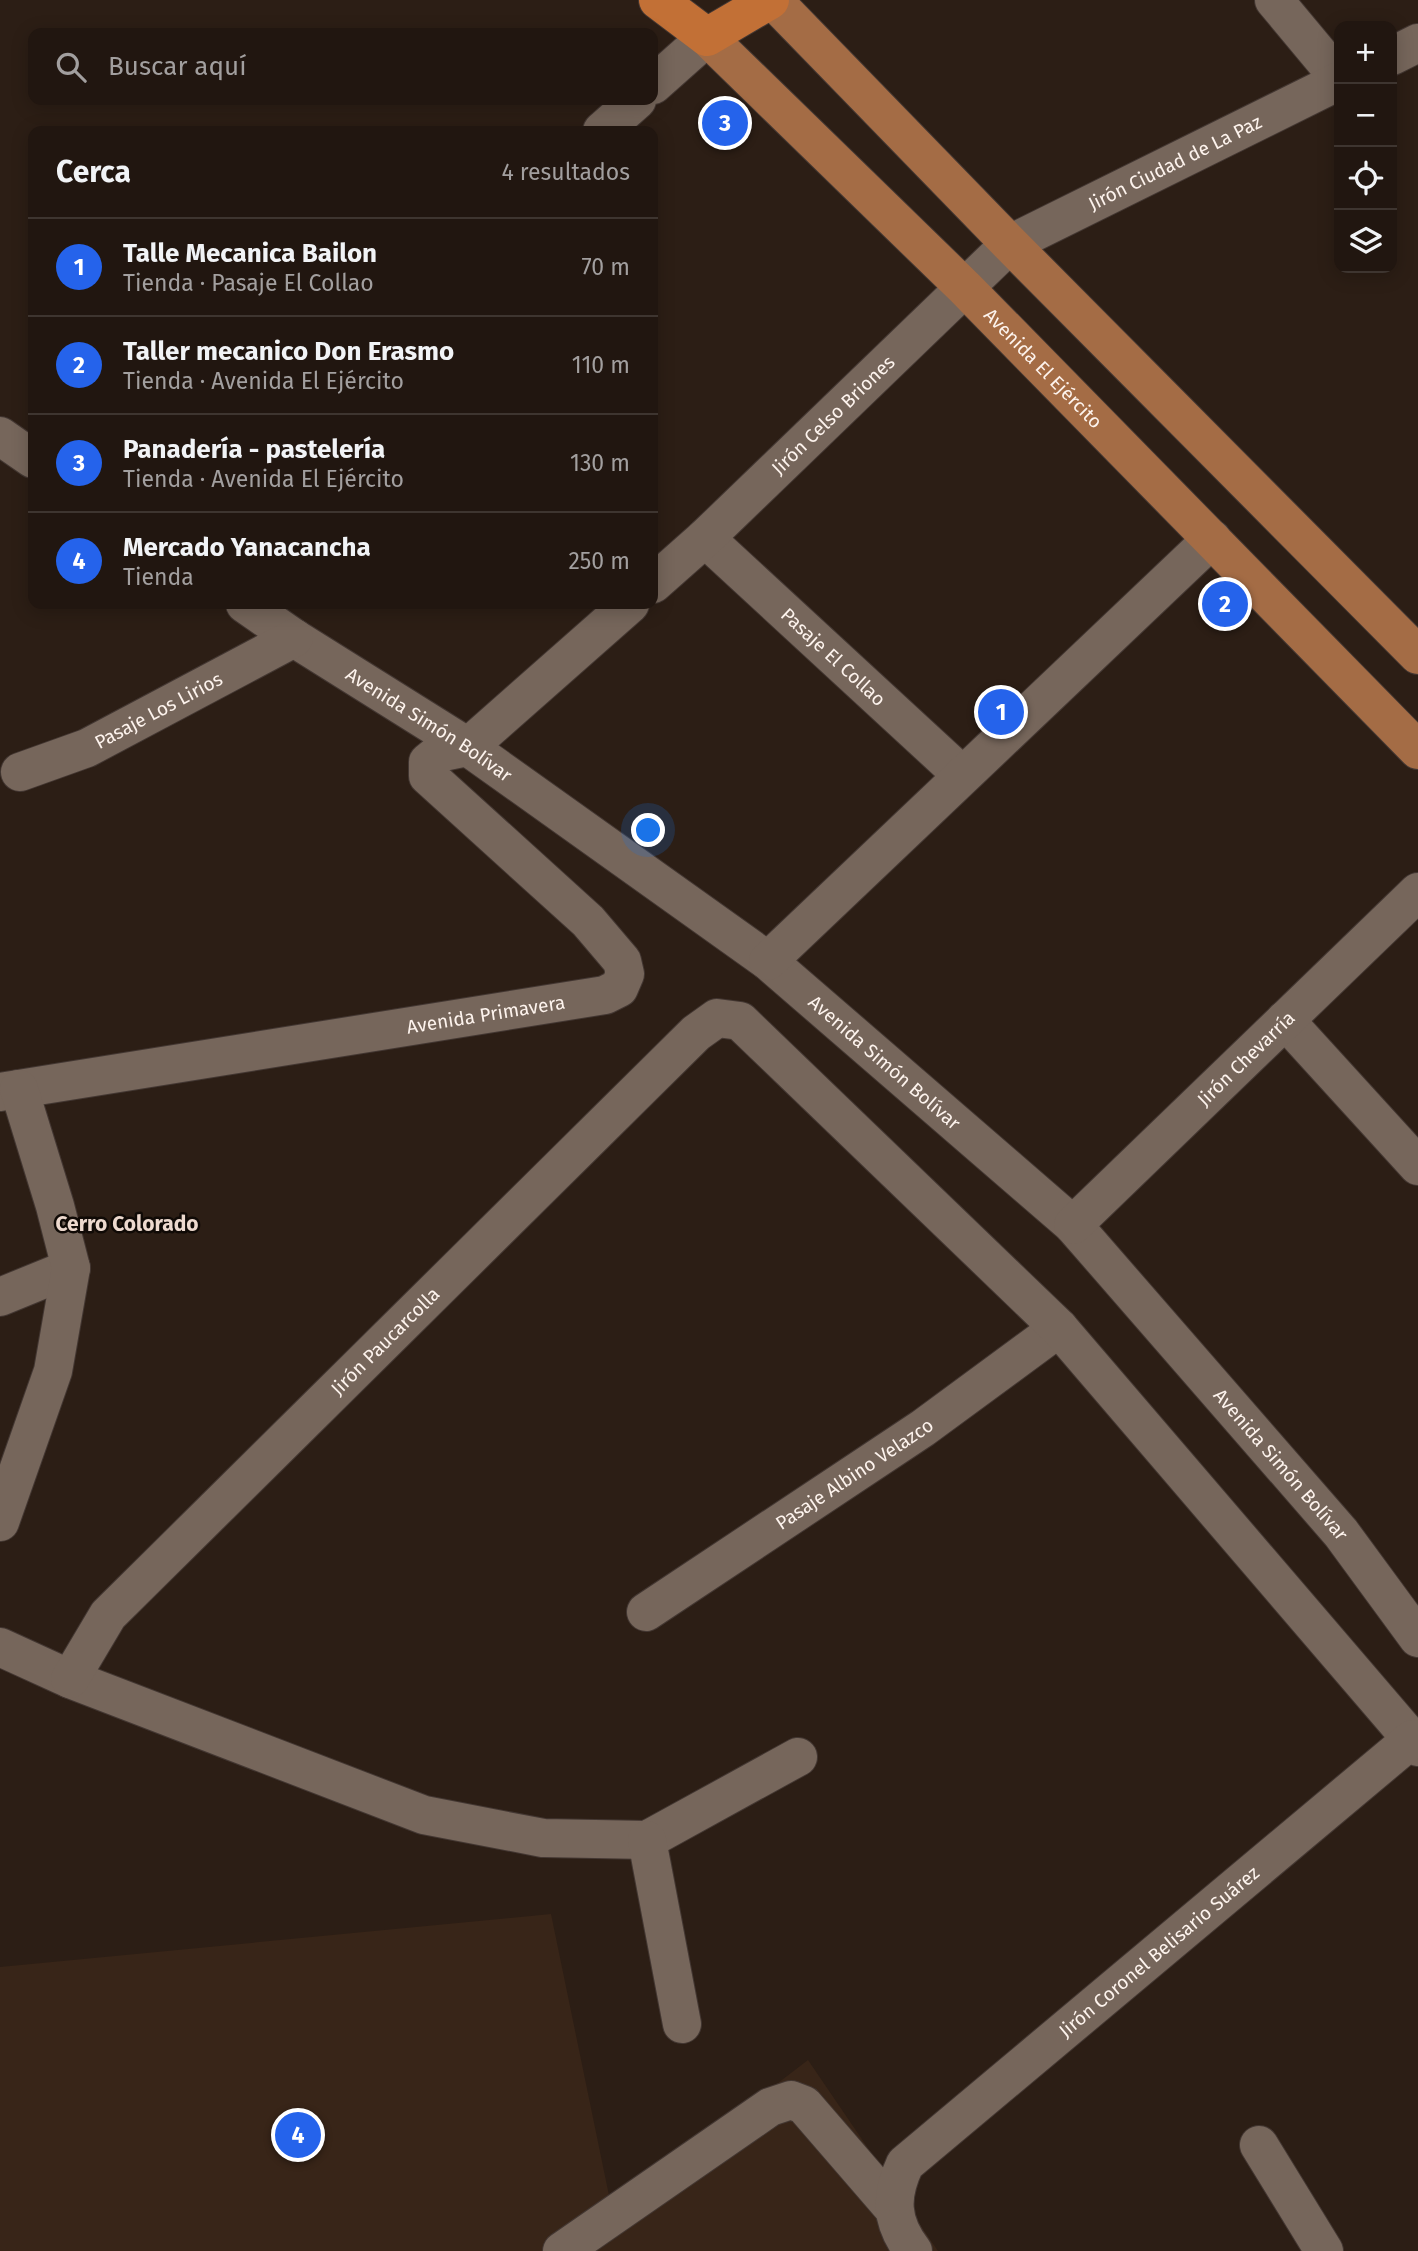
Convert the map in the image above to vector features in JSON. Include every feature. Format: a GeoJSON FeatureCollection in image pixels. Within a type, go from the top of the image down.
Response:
{"type":"FeatureCollection","features":[{"type":"Feature","properties":{"kind":"highway","name":"Avenida El Ejército"},"geometry":{"type":"LineString","coordinates":[[659,0],[707,37]]}},
{"type":"Feature","properties":{"kind":"highway"},"geometry":{"type":"LineString","coordinates":[[707,37],[714,0]]}},
{"type":"Feature","properties":{"kind":"highway"},"geometry":{"type":"LineString","coordinates":[[707,37],[772,0]]}},
{"type":"Feature","properties":{"kind":"main road"},"geometry":{"type":"LineString","coordinates":[[772,0],[1010,244],[1418,654]]}},
{"type":"Feature","properties":{"kind":"main road","name":"Avenida El Ejército"},"geometry":{"type":"LineString","coordinates":[[707,37],[965,288],[1418,750]]}},
{"type":"Feature","properties":{"kind":"street"},"geometry":{"type":"LineString","coordinates":[[1274,0],[1334,73]]}},
{"type":"Feature","properties":{"kind":"street"},"geometry":{"type":"LineString","coordinates":[[658,81],[707,37]]}},
{"type":"Feature","properties":{"kind":"street"},"geometry":{"type":"LineString","coordinates":[[1397,53],[1418,43]]}},
{"type":"Feature","properties":{"kind":"street","name":"Jirón Ciudad de La Paz"},"geometry":{"type":"LineString","coordinates":[[1010,244],[1334,82]]}},
{"type":"Feature","properties":{"kind":"street"},"geometry":{"type":"LineString","coordinates":[[608,126],[631,105]]}},
{"type":"Feature","properties":{"kind":"street","name":"Jirón Celso Briones"},"geometry":{"type":"LineString","coordinates":[[658,580],[705,538],[1010,244]]}},
{"type":"Feature","properties":{"kind":"street"},"geometry":{"type":"LineString","coordinates":[[0,436],[28,456]]}},
{"type":"Feature","properties":{"kind":"street","name":"Pasaje El Collao"},"geometry":{"type":"LineString","coordinates":[[705,538],[962,775]]}},
{"type":"Feature","properties":{"kind":"street"},"geometry":{"type":"LineString","coordinates":[[768,961],[1212,539]]}},
{"type":"Feature","properties":{"kind":"street","name":"Avenida Simón Bolívar"},"geometry":{"type":"LineString","coordinates":[[252,609],[468,747],[768,961],[1073,1225],[1341,1533],[1418,1638]]}},
{"type":"Feature","properties":{"kind":"street"},"geometry":{"type":"LineString","coordinates":[[468,747],[624,609]]}},
{"type":"Feature","properties":{"kind":"street","name":"Pasaje Los Lirios"},"geometry":{"type":"LineString","coordinates":[[20,772],[87,748],[294,638]]}},
{"type":"Feature","properties":{"kind":"street","name":"Avenida Primavera"},"geometry":{"type":"LineString","coordinates":[[9,1091],[605,995],[619,988],[625,974],[622,961],[588,921],[428,776],[428,761],[439,753],[468,747]]}},
{"type":"Feature","properties":{"kind":"street","name":"Jirón Chevarría"},"geometry":{"type":"LineString","coordinates":[[1073,1225],[1418,892]]}},
{"type":"Feature","properties":{"kind":"street","name":"Jirón Paucarcolla"},"geometry":{"type":"LineString","coordinates":[[70,1679],[108,1615],[696,1033],[717,1018],[740,1021],[1059,1328]]}},
{"type":"Feature","properties":{"kind":"street"},"geometry":{"type":"LineString","coordinates":[[1285,1020],[1418,1166]]}},
{"type":"Feature","properties":{"kind":"street"},"geometry":{"type":"LineString","coordinates":[[0,1522],[53,1371],[71,1268],[55,1206],[9,1091]]}},
{"type":"Feature","properties":{"kind":"street"},"geometry":{"type":"LineString","coordinates":[[0,1297],[71,1268]]}},
{"type":"Feature","properties":{"kind":"street"},"geometry":{"type":"LineString","coordinates":[[1059,1328],[1415,1743]]}},
{"type":"Feature","properties":{"kind":"street","name":"Pasaje Albino Velazco"},"geometry":{"type":"LineString","coordinates":[[646,1612],[923,1428],[1059,1328]]}},
{"type":"Feature","properties":{"kind":"street"},"geometry":{"type":"LineString","coordinates":[[0,1647],[70,1679],[425,1815],[543,1838],[647,1840],[798,1757]]}},
{"type":"Feature","properties":{"kind":"street","name":"Jirón Coronel Belisario Suárez"},"geometry":{"type":"LineString","coordinates":[[893,2208],[896,2183],[905,2164],[1415,1743]]}},
{"type":"Feature","properties":{"kind":"street"},"geometry":{"type":"LineString","coordinates":[[647,1840],[682,2024]]}},
{"type":"Feature","properties":{"kind":"street"},"geometry":{"type":"LineString","coordinates":[[562,2251],[770,2106],[791,2101],[804,2105],[893,2208],[906,2249]]}},
{"type":"Feature","properties":{"kind":"street"},"geometry":{"type":"LineString","coordinates":[[1259,2145],[1324,2251]]}},
{"type":"Feature","properties":{"kind":"shaded area"},"geometry":{"type":"Polygon","coordinates":[[[551,1914],[612,2210],[808,2060],[938,2251],[0,2251],[0,1967],[551,1914]]]}},
{"type":"Feature","properties":{"kind":"place","name":"Panadería - pastelería"},"geometry":{"type":"Point","coordinates":[725,123]}},
{"type":"Feature","properties":{"kind":"place","name":"Taller mecanico Don Erasmo"},"geometry":{"type":"Point","coordinates":[1225,604]}},
{"type":"Feature","properties":{"kind":"place","name":"Talle Mecanica Bailon"},"geometry":{"type":"Point","coordinates":[1001,712]}},
{"type":"Feature","properties":{"kind":"place","name":"Mercado Yanacancha"},"geometry":{"type":"Point","coordinates":[298,2135]}},
{"type":"Feature","properties":{"kind":"district","name":"Cerro Colorado"},"geometry":{"type":"Point","coordinates":[127,1224]}}]}
